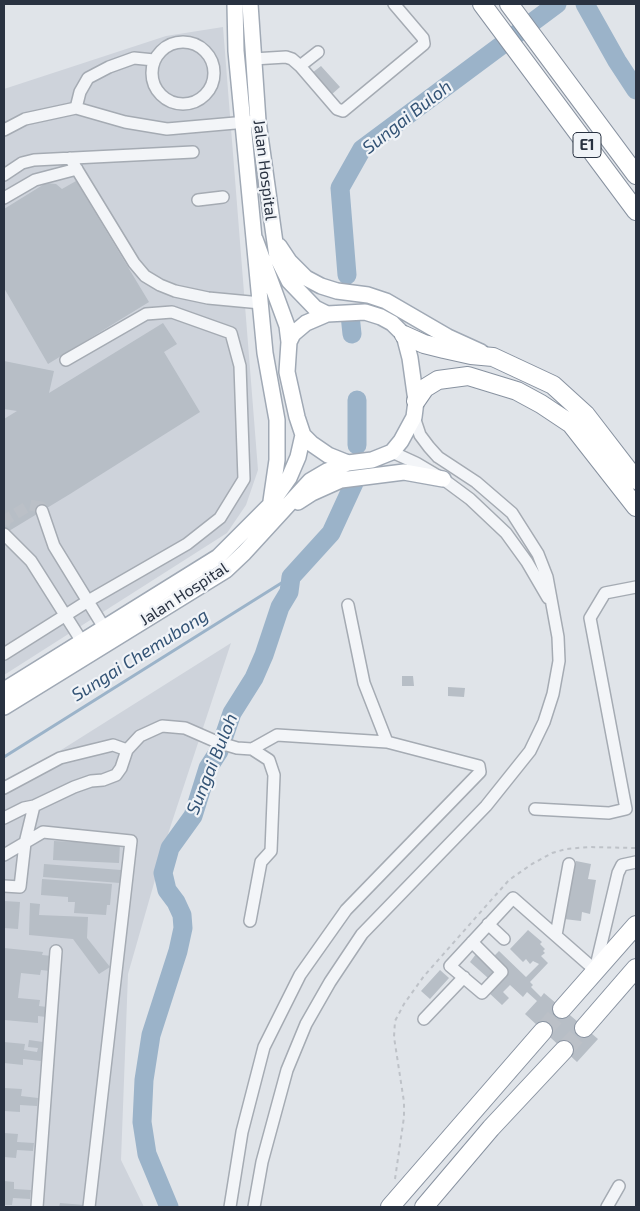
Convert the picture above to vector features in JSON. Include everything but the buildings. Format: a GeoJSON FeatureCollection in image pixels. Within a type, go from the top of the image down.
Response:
{"type":"FeatureCollection","features":[{"type":"Feature","properties":{"kind":"highway","name":"E1"},"geometry":{"type":"LineString","coordinates":[[482,4],[636,211]]}},
{"type":"Feature","properties":{"kind":"highway","name":"E1"},"geometry":{"type":"LineString","coordinates":[[509,4],[636,175]]}},
{"type":"Feature","properties":{"kind":"highway"},"geometry":{"type":"LineString","coordinates":[[404,335],[438,348],[471,355],[493,357],[553,385],[586,415],[636,480]]}},
{"type":"Feature","properties":{"kind":"highway"},"geometry":{"type":"LineString","coordinates":[[415,409],[425,388],[438,380],[468,376],[517,391],[571,424],[636,507]]}},
{"type":"Feature","properties":{"kind":"highway"},"geometry":{"type":"LineString","coordinates":[[562,1009],[636,925]]}},
{"type":"Feature","properties":{"kind":"highway"},"geometry":{"type":"LineString","coordinates":[[584,1028],[636,968]]}},
{"type":"Feature","properties":{"kind":"highway"},"geometry":{"type":"LineString","coordinates":[[390,1207],[543,1031]]}},
{"type":"Feature","properties":{"kind":"highway"},"geometry":{"type":"LineString","coordinates":[[424,1207],[491,1128],[564,1050]]}},
{"type":"Feature","properties":{"kind":"main road","name":"Jalan Hospital"},"geometry":{"type":"LineString","coordinates":[[235,4],[236,51],[277,257],[289,281],[316,308],[327,314]]}},
{"type":"Feature","properties":{"kind":"main road","name":"Jalan Hospital"},"geometry":{"type":"LineString","coordinates":[[250,4],[253,60],[251,122],[255,239],[265,353],[277,420],[274,510]]}},
{"type":"Feature","properties":{"kind":"main road"},"geometry":{"type":"LineString","coordinates":[[273,236],[289,261],[306,278],[321,286],[337,291],[368,295],[386,301],[448,337],[493,357]]}},
{"type":"Feature","properties":{"kind":"main road","name":"Jalan Hospital"},"geometry":{"type":"LineString","coordinates":[[4,706],[108,634],[226,570],[244,553],[274,510],[298,457],[303,435],[287,372],[289,342],[287,326],[255,239]]}},
{"type":"Feature","properties":{"kind":"main road"},"geometry":{"type":"LineString","coordinates":[[289,342],[293,334],[306,323],[327,314],[365,312],[392,323],[404,335],[410,358],[415,409],[401,441],[392,452],[372,460],[348,463],[328,455],[303,435]]}},
{"type":"Feature","properties":{"kind":"main road"},"geometry":{"type":"LineString","coordinates":[[269,375],[288,408],[297,417]]}},
{"type":"Feature","properties":{"kind":"main road","name":"Jalan Hospital"},"geometry":{"type":"LineString","coordinates":[[274,510],[310,481],[327,471],[348,463]]}},
{"type":"Feature","properties":{"kind":"main road"},"geometry":{"type":"LineString","coordinates":[[274,510],[341,480],[404,472],[443,479]]}},
{"type":"Feature","properties":{"kind":"main road","name":"Jalan Hospital"},"geometry":{"type":"LineString","coordinates":[[4,690],[86,648]]}},
{"type":"Feature","properties":{"kind":"street"},"geometry":{"type":"LineString","coordinates":[[253,60],[286,57],[292,59],[337,109],[340,111],[346,110],[424,44],[423,38],[394,4]]}},
{"type":"Feature","properties":{"kind":"street"},"geometry":{"type":"LineString","coordinates":[[190,43],[199,46],[213,62],[215,73],[213,83],[208,92],[196,102],[181,105],[171,103],[162,98],[152,80],[151,70],[154,60],[160,51],[174,44],[190,43]]}},
{"type":"Feature","properties":{"kind":"street"},"geometry":{"type":"LineString","coordinates":[[300,66],[318,52]]}},
{"type":"Feature","properties":{"kind":"street"},"geometry":{"type":"LineString","coordinates":[[76,108],[80,92],[88,78],[109,67],[134,58],[154,60]]}},
{"type":"Feature","properties":{"kind":"street"},"geometry":{"type":"LineString","coordinates":[[4,130],[24,120],[76,108],[126,122],[167,129],[251,122]]}},
{"type":"Feature","properties":{"kind":"street"},"geometry":{"type":"LineString","coordinates":[[4,175],[22,164],[34,160],[193,152]]}},
{"type":"Feature","properties":{"kind":"street"},"geometry":{"type":"LineString","coordinates":[[70,158],[134,263],[145,276],[160,285],[176,291],[208,298],[261,303]]}},
{"type":"Feature","properties":{"kind":"street"},"geometry":{"type":"LineString","coordinates":[[4,198],[35,180],[77,169]]}},
{"type":"Feature","properties":{"kind":"street"},"geometry":{"type":"LineString","coordinates":[[198,200],[223,197]]}},
{"type":"Feature","properties":{"kind":"street"},"geometry":{"type":"LineString","coordinates":[[4,654],[88,601],[187,544],[220,518],[244,479],[240,366],[231,332],[172,312],[146,314],[66,360]]}},
{"type":"Feature","properties":{"kind":"street"},"geometry":{"type":"LineString","coordinates":[[254,1207],[262,1162],[287,1070],[306,1024],[330,982],[362,934],[486,806],[530,751],[544,722],[553,694],[559,661],[558,637],[548,578],[538,554],[512,513],[476,482],[438,457],[420,435],[415,409]]}},
{"type":"Feature","properties":{"kind":"street"},"geometry":{"type":"LineString","coordinates":[[392,452],[416,463],[443,479],[470,499],[506,533],[527,562],[552,604]]}},
{"type":"Feature","properties":{"kind":"street"},"geometry":{"type":"LineString","coordinates":[[42,511],[54,546],[108,634]]}},
{"type":"Feature","properties":{"kind":"street"},"geometry":{"type":"LineString","coordinates":[[4,534],[31,561],[86,648]]}},
{"type":"Feature","properties":{"kind":"street"},"geometry":{"type":"LineString","coordinates":[[535,809],[609,813],[626,810],[590,618],[605,593],[636,587]]}},
{"type":"Feature","properties":{"kind":"street"},"geometry":{"type":"LineString","coordinates":[[348,605],[364,682],[387,742]]}},
{"type":"Feature","properties":{"kind":"street"},"geometry":{"type":"LineString","coordinates":[[4,818],[91,781],[103,780],[116,775],[121,768],[127,750],[140,736],[162,726],[184,728],[217,742],[252,749],[269,760],[274,775],[271,851],[261,862],[250,921]]}},
{"type":"Feature","properties":{"kind":"street"},"geometry":{"type":"LineString","coordinates":[[230,1207],[242,1132],[264,1047],[300,975],[346,910],[480,772],[479,766],[387,742],[277,735],[252,749]]}},
{"type":"Feature","properties":{"kind":"street"},"geometry":{"type":"LineString","coordinates":[[4,788],[60,758],[114,745],[127,750]]}},
{"type":"Feature","properties":{"kind":"street"},"geometry":{"type":"LineString","coordinates":[[4,886],[20,887],[25,843],[34,806]]}},
{"type":"Feature","properties":{"kind":"street"},"geometry":{"type":"LineString","coordinates":[[4,855],[43,832],[131,841],[89,1207]]}},
{"type":"Feature","properties":{"kind":"street"},"geometry":{"type":"LineString","coordinates":[[472,942],[502,972],[482,993],[450,966],[488,924],[513,898],[596,970],[618,873],[622,865],[636,862]]}},
{"type":"Feature","properties":{"kind":"street"},"geometry":{"type":"LineString","coordinates":[[556,935],[569,864]]}},
{"type":"Feature","properties":{"kind":"street"},"geometry":{"type":"LineString","coordinates":[[488,924],[504,939]]}},
{"type":"Feature","properties":{"kind":"street"},"geometry":{"type":"LineString","coordinates":[[37,1207],[56,951]]}},
{"type":"Feature","properties":{"kind":"street"},"geometry":{"type":"LineString","coordinates":[[424,1019],[464,977]]}},
{"type":"Feature","properties":{"kind":"street"},"geometry":{"type":"LineString","coordinates":[[607,1207],[619,1186]]}},
{"type":"Feature","properties":{"kind":"shaded area"},"geometry":{"type":"Polygon","coordinates":[[[223,27],[258,470],[246,505],[227,533],[4,675],[4,89],[166,36],[223,27]]]}},
{"type":"Feature","properties":{"kind":"shaded area"},"geometry":{"type":"Polygon","coordinates":[[[231,643],[169,831],[128,974],[121,1160],[144,1207],[4,1207],[4,786],[231,643]]]}},
{"type":"Feature","properties":{"kind":"waterway","name":"Sungai Buloh"},"geometry":{"type":"LineString","coordinates":[[347,275],[340,188],[362,149],[557,4]]}},
{"type":"Feature","properties":{"kind":"waterway"},"geometry":{"type":"LineString","coordinates":[[585,4],[617,61],[636,90]]}},
{"type":"Feature","properties":{"kind":"waterway","name":"Sungai Buloh"},"geometry":{"type":"LineString","coordinates":[[350,315],[352,334]]}},
{"type":"Feature","properties":{"kind":"waterway","name":"Sungai Buloh"},"geometry":{"type":"LineString","coordinates":[[357,400],[357,445]]}},
{"type":"Feature","properties":{"kind":"waterway","name":"Sungai Buloh"},"geometry":{"type":"LineString","coordinates":[[169,1207],[147,1154],[142,1122],[144,1080],[151,1035],[178,951],[183,928],[182,915],[176,902],[167,890],[163,873],[170,848],[193,816],[208,768],[219,751],[232,713],[254,678],[264,655],[280,607],[289,592],[291,577],[331,533],[354,483]]}},
{"type":"Feature","properties":{"kind":"waterway","name":"Sungai Chemubong"},"geometry":{"type":"LineString","coordinates":[[4,757],[291,577]]}},
{"type":"Feature","properties":{"kind":"tunnel"},"geometry":{"type":"LineString","coordinates":[[4,524],[7,519],[30,505],[41,507],[42,511]]}},
{"type":"Feature","properties":{"kind":"tunnel"},"geometry":{"type":"LineString","coordinates":[[543,1031],[562,1009]]}},
{"type":"Feature","properties":{"kind":"tunnel"},"geometry":{"type":"LineString","coordinates":[[564,1050],[584,1028]]}}]}
